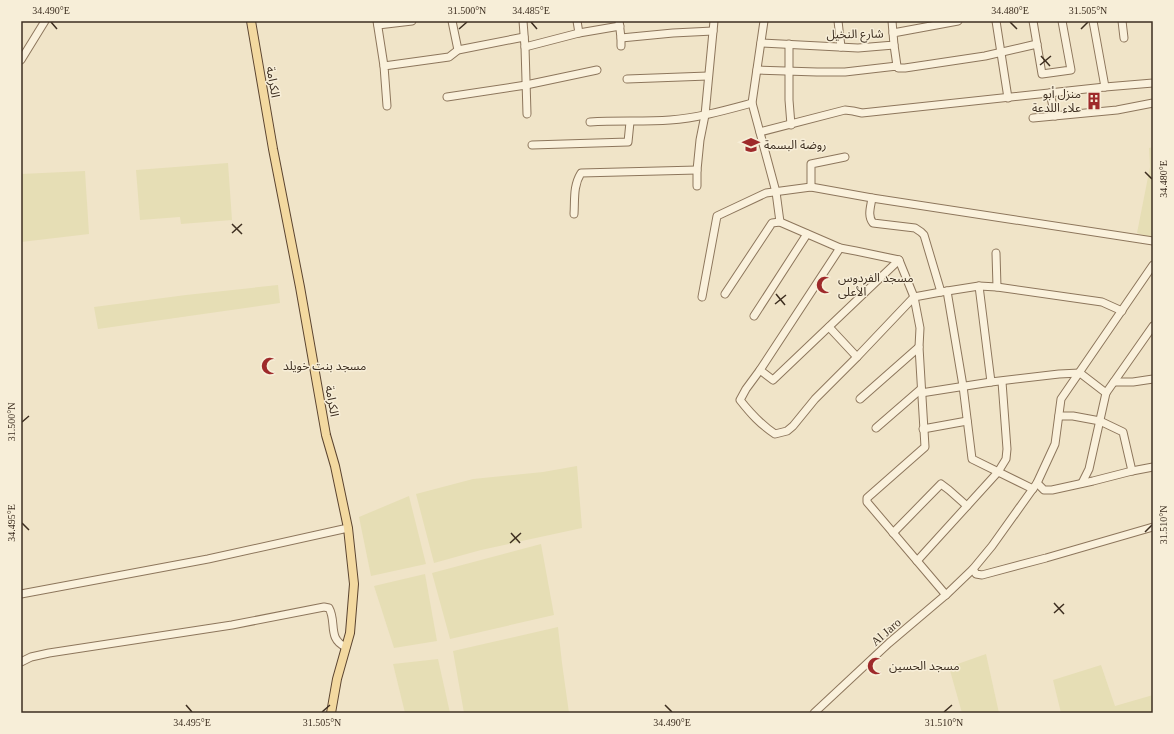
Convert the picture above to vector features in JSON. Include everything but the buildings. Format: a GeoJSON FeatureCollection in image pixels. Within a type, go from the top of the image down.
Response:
{"type":"FeatureCollection","features":[{"type":"Feature","properties":{"kind":"main road","name":"الكرامة"},"geometry":{"type":"LineString","coordinates":[[251,21],[273,149],[326,430],[348,528],[354,584],[350,633],[331,713]]}},
{"type":"Feature","properties":{"kind":"street"},"geometry":{"type":"LineString","coordinates":[[21,60],[45,21]]}},
{"type":"Feature","properties":{"kind":"street"},"geometry":{"type":"LineString","coordinates":[[387,106],[384,66],[378,23],[412,21]]}},
{"type":"Feature","properties":{"kind":"street"},"geometry":{"type":"LineString","coordinates":[[452,21],[458,50]]}},
{"type":"Feature","properties":{"kind":"street"},"geometry":{"type":"LineString","coordinates":[[523,21],[527,114]]}},
{"type":"Feature","properties":{"kind":"street"},"geometry":{"type":"LineString","coordinates":[[577,21],[579,32]]}},
{"type":"Feature","properties":{"kind":"street"},"geometry":{"type":"LineString","coordinates":[[697,186],[700,140],[705,115],[714,21]]}},
{"type":"Feature","properties":{"kind":"street"},"geometry":{"type":"LineString","coordinates":[[764,21],[752,103],[776,192],[780,222]]}},
{"type":"Feature","properties":{"kind":"street"},"geometry":{"type":"LineString","coordinates":[[841,47],[838,21],[842,21]]}},
{"type":"Feature","properties":{"kind":"street"},"geometry":{"type":"LineString","coordinates":[[892,21],[893,33]]}},
{"type":"Feature","properties":{"kind":"street","name":"شارع النخيل"},"geometry":{"type":"LineString","coordinates":[[761,42],[858,48],[894,45],[893,33],[958,21]]}},
{"type":"Feature","properties":{"kind":"street"},"geometry":{"type":"LineString","coordinates":[[996,21],[1008,98]]}},
{"type":"Feature","properties":{"kind":"street"},"geometry":{"type":"LineString","coordinates":[[1033,21],[1042,74],[1071,70],[1062,21]]}},
{"type":"Feature","properties":{"kind":"street"},"geometry":{"type":"LineString","coordinates":[[1093,21],[1106,87]]}},
{"type":"Feature","properties":{"kind":"street"},"geometry":{"type":"LineString","coordinates":[[1122,21],[1124,38]]}},
{"type":"Feature","properties":{"kind":"street"},"geometry":{"type":"LineString","coordinates":[[525,47],[579,32],[619,24],[621,46]]}},
{"type":"Feature","properties":{"kind":"street"},"geometry":{"type":"LineString","coordinates":[[621,38],[713,31]]}},
{"type":"Feature","properties":{"kind":"street"},"geometry":{"type":"LineString","coordinates":[[384,66],[449,57],[458,50],[524,37]]}},
{"type":"Feature","properties":{"kind":"street"},"geometry":{"type":"LineString","coordinates":[[789,44],[791,125]]}},
{"type":"Feature","properties":{"kind":"street"},"geometry":{"type":"LineString","coordinates":[[757,70],[845,72],[897,66],[898,68],[905,68],[1002,53],[1037,44]]}},
{"type":"Feature","properties":{"kind":"street"},"geometry":{"type":"LineString","coordinates":[[894,45],[897,66]]}},
{"type":"Feature","properties":{"kind":"street"},"geometry":{"type":"LineString","coordinates":[[447,98],[526,85],[597,70]]}},
{"type":"Feature","properties":{"kind":"street"},"geometry":{"type":"LineString","coordinates":[[628,79],[708,76]]}},
{"type":"Feature","properties":{"kind":"street"},"geometry":{"type":"LineString","coordinates":[[760,132],[845,110],[862,113],[1153,83]]}},
{"type":"Feature","properties":{"kind":"street"},"geometry":{"type":"LineString","coordinates":[[1050,93],[1055,116]]}},
{"type":"Feature","properties":{"kind":"street"},"geometry":{"type":"LineString","coordinates":[[590,122],[672,120],[705,115],[752,103]]}},
{"type":"Feature","properties":{"kind":"street"},"geometry":{"type":"LineString","coordinates":[[1033,118],[1117,110],[1153,103]]}},
{"type":"Feature","properties":{"kind":"street"},"geometry":{"type":"LineString","coordinates":[[532,145],[628,142],[630,122]]}},
{"type":"Feature","properties":{"kind":"street"},"geometry":{"type":"LineString","coordinates":[[811,187],[811,164],[845,157]]}},
{"type":"Feature","properties":{"kind":"street"},"geometry":{"type":"LineString","coordinates":[[574,214],[577,181],[581,173],[697,170]]}},
{"type":"Feature","properties":{"kind":"street"},"geometry":{"type":"LineString","coordinates":[[702,297],[717,216],[766,193],[811,187],[872,198],[1153,241]]}},
{"type":"Feature","properties":{"kind":"street"},"geometry":{"type":"LineString","coordinates":[[872,198],[870,220],[873,223],[915,228],[924,235],[944,291],[963,386],[972,459],[998,472],[1044,490],[1052,490],[1153,467]]}},
{"type":"Feature","properties":{"kind":"street"},"geometry":{"type":"LineString","coordinates":[[725,294],[772,222],[780,222],[840,248],[899,260]]}},
{"type":"Feature","properties":{"kind":"street"},"geometry":{"type":"LineString","coordinates":[[754,316],[807,234]]}},
{"type":"Feature","properties":{"kind":"street"},"geometry":{"type":"LineString","coordinates":[[840,248],[740,400],[748,411],[763,426],[775,434],[787,431],[793,426],[815,399],[914,298],[944,291],[979,286],[997,287],[1102,302],[1122,311]]}},
{"type":"Feature","properties":{"kind":"street"},"geometry":{"type":"LineString","coordinates":[[996,253],[997,287]]}},
{"type":"Feature","properties":{"kind":"street"},"geometry":{"type":"LineString","coordinates":[[899,260],[914,298],[920,328],[919,347],[925,447],[867,498],[867,502],[946,595]]}},
{"type":"Feature","properties":{"kind":"street"},"geometry":{"type":"LineString","coordinates":[[760,370],[773,380],[899,260]]}},
{"type":"Feature","properties":{"kind":"street","name":"Al Jaro"},"geometry":{"type":"LineString","coordinates":[[814,713],[889,643],[946,595],[973,569],[992,546],[1035,486],[1055,444],[1061,399],[1153,265]]}},
{"type":"Feature","properties":{"kind":"street"},"geometry":{"type":"LineString","coordinates":[[979,286],[991,382]]}},
{"type":"Feature","properties":{"kind":"street"},"geometry":{"type":"LineString","coordinates":[[1082,483],[1089,469],[1106,393],[1153,326]]}},
{"type":"Feature","properties":{"kind":"street"},"geometry":{"type":"LineString","coordinates":[[829,327],[857,357]]}},
{"type":"Feature","properties":{"kind":"street"},"geometry":{"type":"LineString","coordinates":[[860,399],[919,347]]}},
{"type":"Feature","properties":{"kind":"street"},"geometry":{"type":"LineString","coordinates":[[876,428],[921,391],[1059,374],[1080,373],[1106,393]]}},
{"type":"Feature","properties":{"kind":"street"},"geometry":{"type":"LineString","coordinates":[[1114,382],[1133,382],[1153,378]]}},
{"type":"Feature","properties":{"kind":"street"},"geometry":{"type":"LineString","coordinates":[[917,561],[998,472],[1006,460],[1007,449],[1002,382]]}},
{"type":"Feature","properties":{"kind":"street"},"geometry":{"type":"LineString","coordinates":[[1059,416],[1073,416],[1100,421],[1123,432],[1132,471]]}},
{"type":"Feature","properties":{"kind":"street"},"geometry":{"type":"LineString","coordinates":[[923,429],[968,421]]}},
{"type":"Feature","properties":{"kind":"street"},"geometry":{"type":"LineString","coordinates":[[893,533],[940,484],[967,506]]}},
{"type":"Feature","properties":{"kind":"street"},"geometry":{"type":"LineString","coordinates":[[973,569],[976,574],[982,575],[1153,527]]}},
{"type":"Feature","properties":{"kind":"street"},"geometry":{"type":"LineString","coordinates":[[21,594],[208,559],[348,528]]}},
{"type":"Feature","properties":{"kind":"street"},"geometry":{"type":"LineString","coordinates":[[21,662],[30,657],[49,653],[232,625],[324,607],[329,608],[332,614],[334,633],[338,642],[346,647]]}},
{"type":"Feature","properties":{"kind":"shaded area"},"geometry":{"type":"Polygon","coordinates":[[[1153,147],[1153,238],[1137,233],[1150,167],[1149,148],[1153,147]]]}},
{"type":"Feature","properties":{"kind":"shaded area"},"geometry":{"type":"Polygon","coordinates":[[[228,163],[232,220],[181,224],[180,217],[140,220],[136,170],[228,163]]]}},
{"type":"Feature","properties":{"kind":"shaded area"},"geometry":{"type":"Polygon","coordinates":[[[85,171],[89,234],[21,242],[21,174],[85,171]]]}},
{"type":"Feature","properties":{"kind":"shaded area"},"geometry":{"type":"Polygon","coordinates":[[[278,285],[280,303],[98,329],[94,307],[186,295],[278,285]]]}},
{"type":"Feature","properties":{"kind":"shaded area"},"geometry":{"type":"Polygon","coordinates":[[[577,466],[582,528],[481,550],[434,563],[416,494],[473,479],[543,472],[577,466]]]}},
{"type":"Feature","properties":{"kind":"shaded area"},"geometry":{"type":"Polygon","coordinates":[[[409,496],[426,564],[371,576],[359,517],[409,496]]]}},
{"type":"Feature","properties":{"kind":"shaded area"},"geometry":{"type":"Polygon","coordinates":[[[541,544],[554,615],[450,639],[432,573],[541,544]]]}},
{"type":"Feature","properties":{"kind":"shaded area"},"geometry":{"type":"Polygon","coordinates":[[[425,574],[437,641],[394,648],[374,586],[425,574]]]}},
{"type":"Feature","properties":{"kind":"shaded area"},"geometry":{"type":"Polygon","coordinates":[[[558,627],[569,713],[464,713],[453,651],[558,627]]]}},
{"type":"Feature","properties":{"kind":"shaded area"},"geometry":{"type":"Polygon","coordinates":[[[986,654],[999,713],[962,713],[949,667],[986,654]]]}},
{"type":"Feature","properties":{"kind":"shaded area"},"geometry":{"type":"Polygon","coordinates":[[[438,659],[450,713],[405,713],[393,664],[438,659]]]}},
{"type":"Feature","properties":{"kind":"shaded area"},"geometry":{"type":"Polygon","coordinates":[[[1101,665],[1115,706],[1153,695],[1153,713],[1061,713],[1053,680],[1101,665]]]}},
{"type":"Feature","properties":{"kind":"place","name":"منزل أبو علاء اللدعة"},"geometry":{"type":"Point","coordinates":[1094,101]}},
{"type":"Feature","properties":{"kind":"place","name":"روضة البسمة"},"geometry":{"type":"Point","coordinates":[751,145]}},
{"type":"Feature","properties":{"kind":"place","name":"مسجد الفردوس الأعلى"},"geometry":{"type":"Point","coordinates":[825,285]}},
{"type":"Feature","properties":{"kind":"place","name":"مسجد بنت خويلد"},"geometry":{"type":"Point","coordinates":[270,366]}},
{"type":"Feature","properties":{"kind":"place","name":"مسجد الحسين"},"geometry":{"type":"Point","coordinates":[876,666]}}]}
